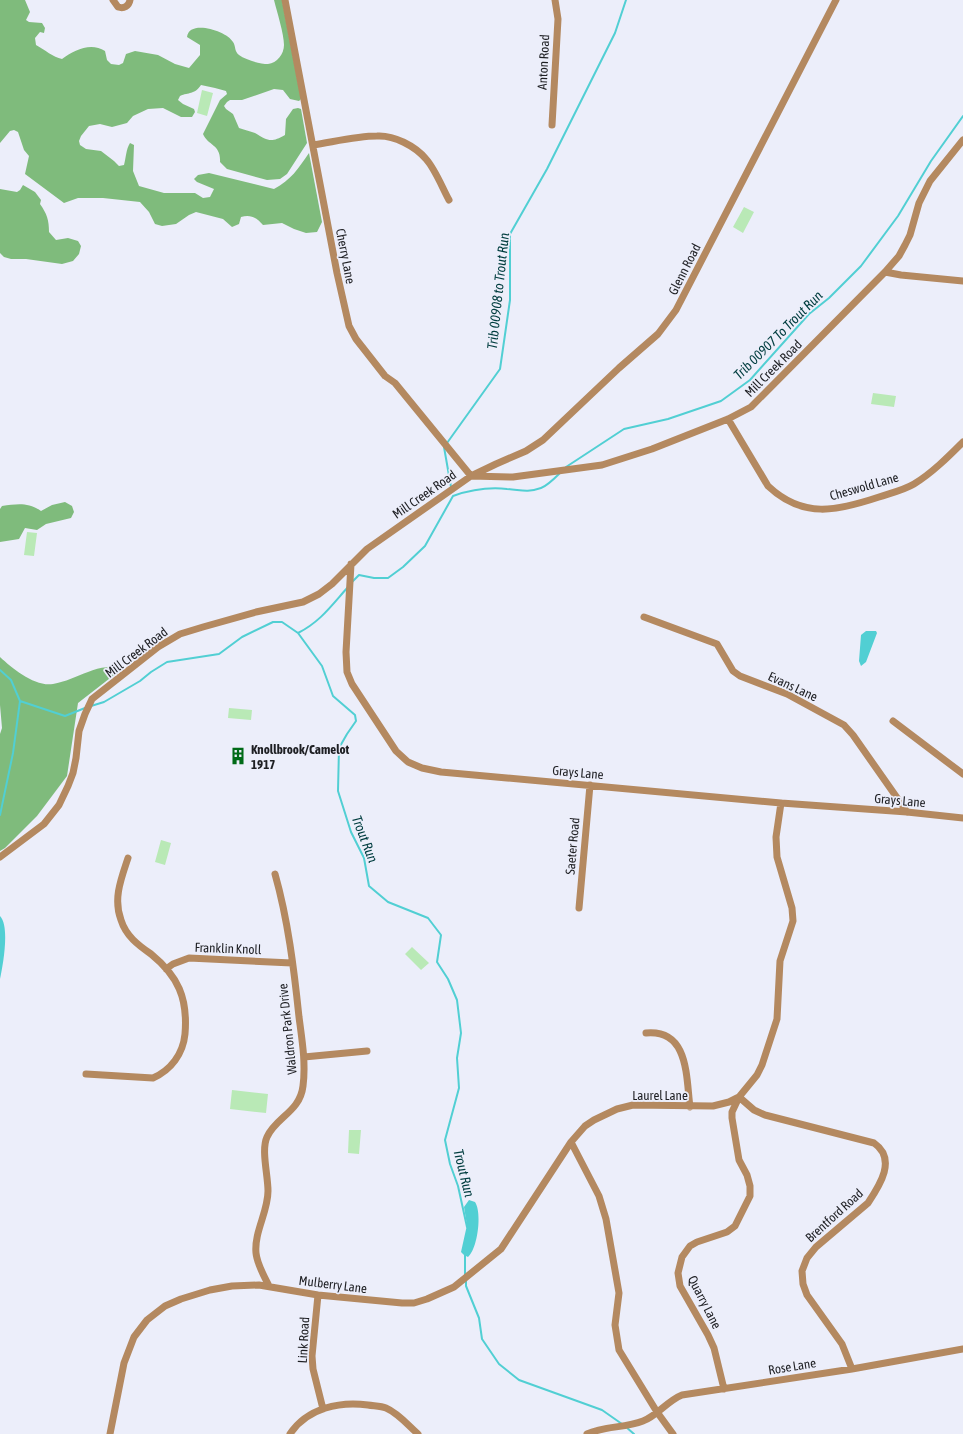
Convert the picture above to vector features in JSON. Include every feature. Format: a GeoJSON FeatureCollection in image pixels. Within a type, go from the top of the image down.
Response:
{"type":"FeatureCollection","features":[{"type":"Feature","properties":{"kind":"street"},"geometry":{"type":"LineString","coordinates":[[114,0],[118,7],[123,8],[128,5],[130,0]]}},
{"type":"Feature","properties":{"kind":"street","name":"Cherry Lane"},"geometry":{"type":"LineString","coordinates":[[285,0],[337,273],[349,326],[356,339],[385,376],[395,383],[471,476]]}},
{"type":"Feature","properties":{"kind":"street","name":"Anton Road"},"geometry":{"type":"LineString","coordinates":[[552,125],[558,19],[555,0]]}},
{"type":"Feature","properties":{"kind":"street","name":"Glenn Road"},"geometry":{"type":"LineString","coordinates":[[471,476],[526,451],[543,440],[666,325],[676,310],[836,0]]}},
{"type":"Feature","properties":{"kind":"street"},"geometry":{"type":"LineString","coordinates":[[313,145],[378,136],[394,138],[422,154],[428,160],[448,200]]}},
{"type":"Feature","properties":{"kind":"street","name":"Mill Creek Road"},"geometry":{"type":"LineString","coordinates":[[0,857],[44,824],[58,804],[73,773],[79,731],[92,699],[158,647],[180,634],[256,612],[303,602],[319,594],[332,584],[367,549],[471,476],[513,477],[602,466],[652,449],[728,419],[751,407],[885,272],[899,256],[910,235],[919,202],[927,186],[961,144]]}},
{"type":"Feature","properties":{"kind":"street"},"geometry":{"type":"LineString","coordinates":[[885,272],[901,275],[963,280]]}},
{"type":"Feature","properties":{"kind":"street","name":"Cheswold Lane"},"geometry":{"type":"LineString","coordinates":[[728,419],[768,486],[778,495],[793,503],[809,508],[823,510],[875,498],[913,485],[926,476],[963,442]]}},
{"type":"Feature","properties":{"kind":"street","name":"Grays Lane"},"geometry":{"type":"LineString","coordinates":[[351,564],[346,652],[347,672],[352,684],[396,751],[408,762],[422,768],[441,772],[963,818]]}},
{"type":"Feature","properties":{"kind":"street","name":"Evans Lane"},"geometry":{"type":"LineString","coordinates":[[644,617],[717,644],[733,671],[740,676],[787,694],[844,726],[853,735],[907,812]]}},
{"type":"Feature","properties":{"kind":"street"},"geometry":{"type":"LineString","coordinates":[[893,722],[963,774]]}},
{"type":"Feature","properties":{"kind":"street","name":"Saeter Road"},"geometry":{"type":"LineString","coordinates":[[579,908],[590,785]]}},
{"type":"Feature","properties":{"kind":"street","name":"Laurel Lane"},"geometry":{"type":"LineString","coordinates":[[572,1142],[585,1126],[617,1109],[633,1105],[713,1106],[729,1102],[739,1097],[757,1075],[775,1027],[778,1010],[780,961],[793,921],[792,908],[777,857],[776,837],[781,803]]}},
{"type":"Feature","properties":{"kind":"street"},"geometry":{"type":"LineString","coordinates":[[86,1074],[153,1078],[163,1073],[176,1059],[184,1041],[185,1006],[176,980],[166,969],[133,940],[121,921],[117,899],[128,858]]}},
{"type":"Feature","properties":{"kind":"street","name":"Waldron Park Drive"},"geometry":{"type":"LineString","coordinates":[[269,1286],[257,1259],[256,1247],[266,1208],[268,1191],[265,1145],[270,1131],[292,1110],[299,1099],[303,1088],[304,1057],[283,905],[275,874]]}},
{"type":"Feature","properties":{"kind":"street","name":"Franklin Knoll"},"geometry":{"type":"LineString","coordinates":[[166,969],[173,964],[189,958],[292,963]]}},
{"type":"Feature","properties":{"kind":"street"},"geometry":{"type":"LineString","coordinates":[[646,1033],[667,1037],[674,1042],[682,1052],[690,1106]]}},
{"type":"Feature","properties":{"kind":"street"},"geometry":{"type":"LineString","coordinates":[[304,1057],[367,1051]]}},
{"type":"Feature","properties":{"kind":"street","name":"Brentford Road"},"geometry":{"type":"LineString","coordinates":[[739,1097],[754,1110],[765,1115],[874,1143],[881,1149],[885,1156],[884,1174],[868,1203],[816,1247],[807,1258],[802,1271],[803,1284],[807,1295],[842,1344],[852,1369]]}},
{"type":"Feature","properties":{"kind":"street","name":"Quarry Lane"},"geometry":{"type":"LineString","coordinates":[[724,1389],[714,1348],[680,1286],[678,1273],[682,1257],[690,1246],[696,1242],[727,1232],[735,1226],[750,1196],[750,1186],[747,1175],[739,1160],[732,1118],[732,1112],[739,1097]]}},
{"type":"Feature","properties":{"kind":"street"},"geometry":{"type":"LineString","coordinates":[[572,1142],[599,1196],[606,1219],[619,1293],[615,1325],[619,1350],[657,1412],[673,1434]]}},
{"type":"Feature","properties":{"kind":"street","name":"Mulberry Lane"},"geometry":{"type":"LineString","coordinates":[[110,1434],[127,1352],[134,1337],[147,1320],[165,1306],[181,1299],[210,1290],[232,1286],[259,1285],[318,1295],[375,1301],[414,1303],[438,1295],[462,1282],[501,1249],[572,1142]]}},
{"type":"Feature","properties":{"kind":"street","name":"Link Road"},"geometry":{"type":"LineString","coordinates":[[318,1295],[312,1356],[313,1369],[324,1409]]}},
{"type":"Feature","properties":{"kind":"street","name":"Rose Lane"},"geometry":{"type":"LineString","coordinates":[[587,1434],[598,1430],[628,1425],[645,1420],[682,1395],[852,1369],[963,1349]]}},
{"type":"Feature","properties":{"kind":"street"},"geometry":{"type":"LineString","coordinates":[[290,1434],[297,1425],[308,1416],[333,1406],[352,1404],[387,1408],[418,1434]]}},
{"type":"Feature","properties":{"kind":"green space"},"geometry":{"type":"Polygon","coordinates":[[[0,0],[25,0],[30,12],[26,20],[29,22],[42,23],[45,28],[44,33],[40,32],[35,38],[36,45],[59,58],[62,59],[83,48],[94,47],[105,51],[107,60],[111,64],[119,65],[123,63],[126,54],[135,51],[158,55],[175,64],[189,68],[200,55],[200,45],[187,37],[189,32],[194,29],[201,28],[224,34],[234,44],[237,53],[245,59],[268,64],[277,60],[283,52],[284,40],[274,0],[282,0],[301,99],[299,101],[290,99],[283,90],[274,89],[242,100],[230,100],[224,106],[233,114],[239,128],[270,140],[285,135],[286,119],[293,109],[301,109],[307,143],[287,174],[280,179],[267,180],[227,169],[220,162],[220,156],[216,148],[205,138],[203,134],[220,100],[227,94],[226,91],[201,85],[194,92],[180,96],[178,100],[194,109],[195,112],[192,117],[181,117],[163,108],[148,109],[133,116],[127,123],[112,127],[100,124],[89,126],[79,141],[80,145],[86,149],[101,151],[119,166],[124,165],[130,143],[134,145],[133,171],[139,186],[164,193],[195,193],[203,198],[210,197],[214,189],[197,182],[194,179],[198,175],[209,173],[274,189],[290,178],[309,153],[322,222],[317,232],[306,233],[282,223],[263,225],[251,216],[241,217],[239,224],[232,227],[223,219],[196,212],[176,224],[162,226],[155,224],[149,212],[140,202],[103,198],[78,198],[64,203],[25,174],[29,156],[24,150],[18,132],[14,130],[10,131],[0,143],[0,0]]]}},
{"type":"Feature","properties":{"kind":"green space"},"geometry":{"type":"Polygon","coordinates":[[[202,90],[213,93],[207,116],[197,113],[202,90]]]}},
{"type":"Feature","properties":{"kind":"green space"},"geometry":{"type":"Polygon","coordinates":[[[23,185],[35,192],[41,200],[40,204],[49,224],[49,232],[56,240],[68,238],[78,241],[81,246],[79,254],[73,261],[62,264],[26,259],[11,259],[4,257],[0,253],[0,189],[17,192],[23,185]]]}},
{"type":"Feature","properties":{"kind":"green space"},"geometry":{"type":"Polygon","coordinates":[[[744,207],[754,212],[743,233],[733,227],[744,207]]]}},
{"type":"Feature","properties":{"kind":"green space"},"geometry":{"type":"Polygon","coordinates":[[[873,393],[896,396],[894,407],[871,404],[873,393]]]}},
{"type":"Feature","properties":{"kind":"green space"},"geometry":{"type":"Polygon","coordinates":[[[65,502],[72,506],[74,512],[71,518],[46,524],[37,530],[25,528],[19,539],[0,542],[0,509],[2,506],[18,504],[27,505],[41,511],[52,505],[65,502]]]}},
{"type":"Feature","properties":{"kind":"green space"},"geometry":{"type":"Polygon","coordinates":[[[27,532],[37,533],[34,556],[24,555],[27,532]]]}},
{"type":"Feature","properties":{"kind":"green space"},"geometry":{"type":"Polygon","coordinates":[[[0,657],[11,667],[25,676],[39,683],[46,684],[62,682],[94,670],[109,667],[112,668],[115,673],[78,703],[67,776],[37,816],[5,848],[0,851],[0,734],[2,728],[0,705],[0,657]]]}},
{"type":"Feature","properties":{"kind":"green space"},"geometry":{"type":"Polygon","coordinates":[[[229,708],[252,710],[251,720],[228,718],[229,708]]]}},
{"type":"Feature","properties":{"kind":"green space"},"geometry":{"type":"Polygon","coordinates":[[[161,840],[171,843],[165,865],[155,862],[161,840]]]}},
{"type":"Feature","properties":{"kind":"green space"},"geometry":{"type":"Polygon","coordinates":[[[412,947],[429,963],[421,970],[405,954],[412,947]]]}},
{"type":"Feature","properties":{"kind":"green space"},"geometry":{"type":"Polygon","coordinates":[[[232,1090],[268,1094],[266,1113],[230,1109],[232,1090]]]}},
{"type":"Feature","properties":{"kind":"green space"},"geometry":{"type":"Polygon","coordinates":[[[349,1130],[361,1130],[359,1154],[348,1153],[349,1130]]]}},
{"type":"Feature","properties":{"kind":"water"},"geometry":{"type":"Polygon","coordinates":[[[866,631],[876,631],[877,633],[866,662],[861,666],[859,661],[861,635],[866,631]]]}},
{"type":"Feature","properties":{"kind":"water"},"geometry":{"type":"Polygon","coordinates":[[[0,916],[5,928],[5,937],[4,956],[0,979],[0,916]]]}},
{"type":"Feature","properties":{"kind":"water"},"geometry":{"type":"Polygon","coordinates":[[[469,1200],[475,1202],[477,1207],[478,1230],[474,1246],[468,1257],[461,1252],[467,1225],[464,1207],[469,1200]]]}},
{"type":"Feature","properties":{"kind":"waterway","name":"Trib 00908 to Trout Run"},"geometry":{"type":"LineString","coordinates":[[447,443],[500,369],[510,300],[510,234],[547,169],[615,33],[626,0]]}},
{"type":"Feature","properties":{"kind":"waterway","name":"Trib 00907 To Trout Run"},"geometry":{"type":"LineString","coordinates":[[566,467],[624,429],[668,419],[721,401],[750,380],[809,314],[829,298],[861,266],[898,216],[931,161],[963,116]]}},
{"type":"Feature","properties":{"kind":"waterway","name":"Trib 00908 to Trout Run"},"geometry":{"type":"LineString","coordinates":[[444,447],[451,487]]}},
{"type":"Feature","properties":{"kind":"waterway","name":"Trib 00907 To Trout Run"},"geometry":{"type":"LineString","coordinates":[[352,582],[359,575],[374,578],[388,578],[403,567],[425,546],[453,496],[466,492],[486,489],[500,488],[524,491],[536,490],[546,486],[560,473]]}},
{"type":"Feature","properties":{"kind":"waterway","name":"Trib 00907 To Trout Run"},"geometry":{"type":"LineString","coordinates":[[298,633],[319,619],[348,587]]}},
{"type":"Feature","properties":{"kind":"waterway","name":"Trout Run"},"geometry":{"type":"LineString","coordinates":[[91,706],[104,702],[140,681],[167,662],[219,654],[242,637],[273,622],[282,622],[298,633],[322,666],[333,696],[355,715],[356,721],[339,748],[338,791],[351,832],[364,858],[369,886],[388,902],[428,918],[441,935],[437,962],[448,979],[457,1000],[461,1033],[457,1058],[459,1088],[445,1140],[450,1164],[458,1186],[467,1227]]}},
{"type":"Feature","properties":{"kind":"waterway"},"geometry":{"type":"LineString","coordinates":[[0,670],[11,680],[20,701],[13,753],[0,815]]}},
{"type":"Feature","properties":{"kind":"waterway","name":"Trout Run"},"geometry":{"type":"LineString","coordinates":[[20,701],[65,716],[85,708]]}},
{"type":"Feature","properties":{"kind":"waterway","name":"Trout Run"},"geometry":{"type":"LineString","coordinates":[[465,1253],[465,1275]]}},
{"type":"Feature","properties":{"kind":"waterway","name":"Trout Run"},"geometry":{"type":"LineString","coordinates":[[466,1279],[466,1286],[479,1318],[482,1339],[499,1364],[519,1380],[602,1410],[622,1424]]}},
{"type":"Feature","properties":{"kind":"waterway","name":"Trout Run"},"geometry":{"type":"LineString","coordinates":[[626,1427],[634,1434]]}},
{"type":"Feature","properties":{"kind":"place","name":"Knollbrook/Camelot 1917"},"geometry":{"type":"Point","coordinates":[238,756]}}]}
